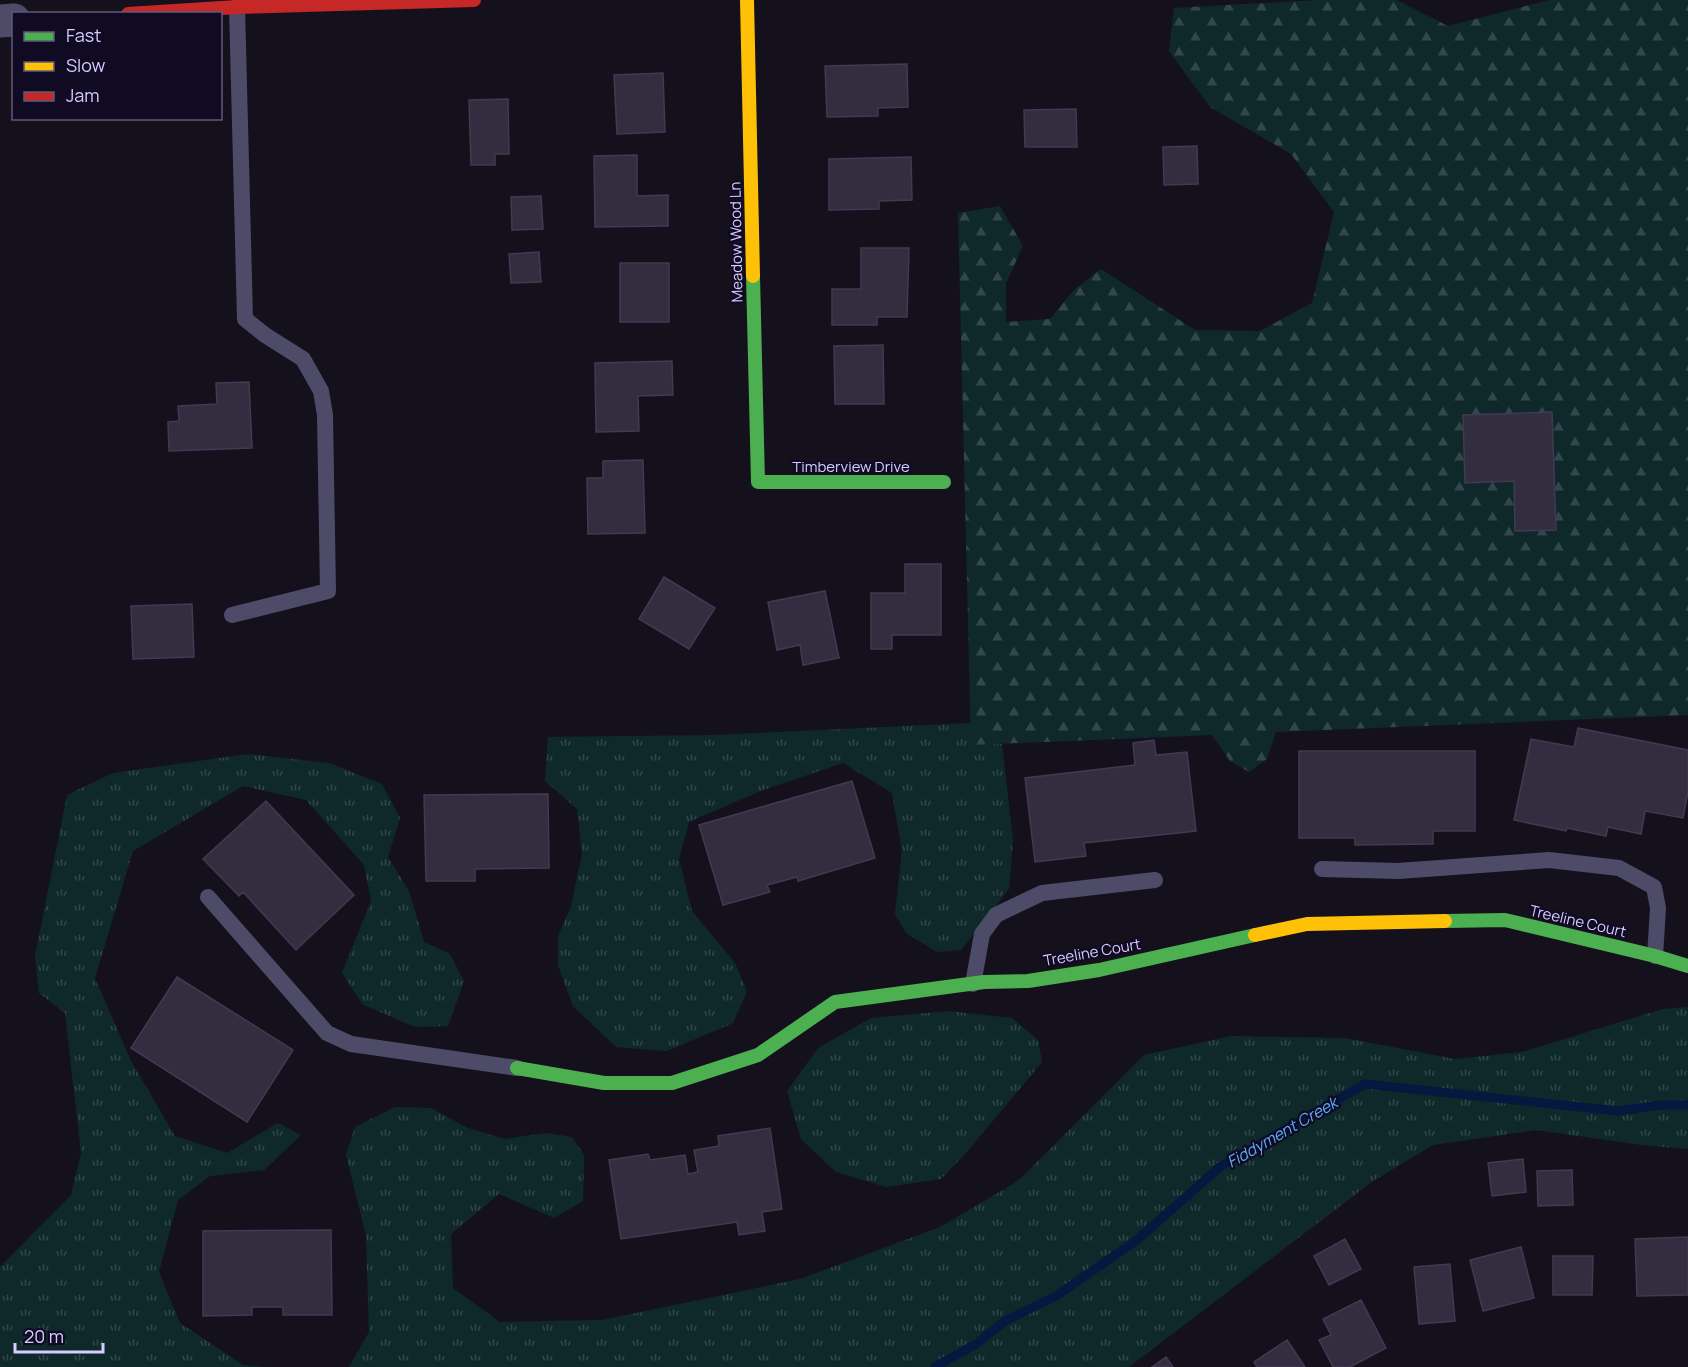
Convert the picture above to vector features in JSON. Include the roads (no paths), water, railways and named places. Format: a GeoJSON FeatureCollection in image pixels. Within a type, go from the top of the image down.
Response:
{"type":"FeatureCollection","features":[{"type":"Feature","properties":{"kind":"street"},"geometry":{"type":"LineString","coordinates":[[159,12],[237,7],[474,0]]}},
{"type":"Feature","properties":{"kind":"street","name":"Meadow Wood Ln"},"geometry":{"type":"LineString","coordinates":[[747,0],[758,482]]}},
{"type":"Feature","properties":{"kind":"street","name":"Timberview Drive"},"geometry":{"type":"LineString","coordinates":[[758,482],[944,482]]}},
{"type":"Feature","properties":{"kind":"street","name":"Treeline Court"},"geometry":{"type":"LineString","coordinates":[[517,1068],[604,1083],[672,1083],[758,1055],[835,1002],[973,984],[1028,981],[1099,970],[1306,924],[1505,920],[1688,966]]}},
{"type":"Feature","properties":{"kind":"lane"},"geometry":{"type":"LineString","coordinates":[[232,615],[328,591],[326,415],[321,391],[303,359],[244,319],[237,7]]}},
{"type":"Feature","properties":{"kind":"lane"},"geometry":{"type":"LineString","coordinates":[[1322,869],[1398,871],[1549,860],[1619,868],[1654,887],[1658,908],[1655,956]]}},
{"type":"Feature","properties":{"kind":"lane"},"geometry":{"type":"LineString","coordinates":[[973,984],[982,934],[996,915],[1042,893],[1155,880]]}},
{"type":"Feature","properties":{"kind":"lane"},"geometry":{"type":"LineString","coordinates":[[208,897],[327,1033],[351,1044],[517,1068]]}},
{"type":"Feature","properties":{"kind":"waterway","name":"Fiddyment Creek"},"geometry":{"type":"LineString","coordinates":[[935,1367],[976,1344],[1005,1321],[1056,1296],[1137,1240],[1221,1166],[1365,1084],[1618,1111],[1661,1105],[1688,1105]]}}]}
